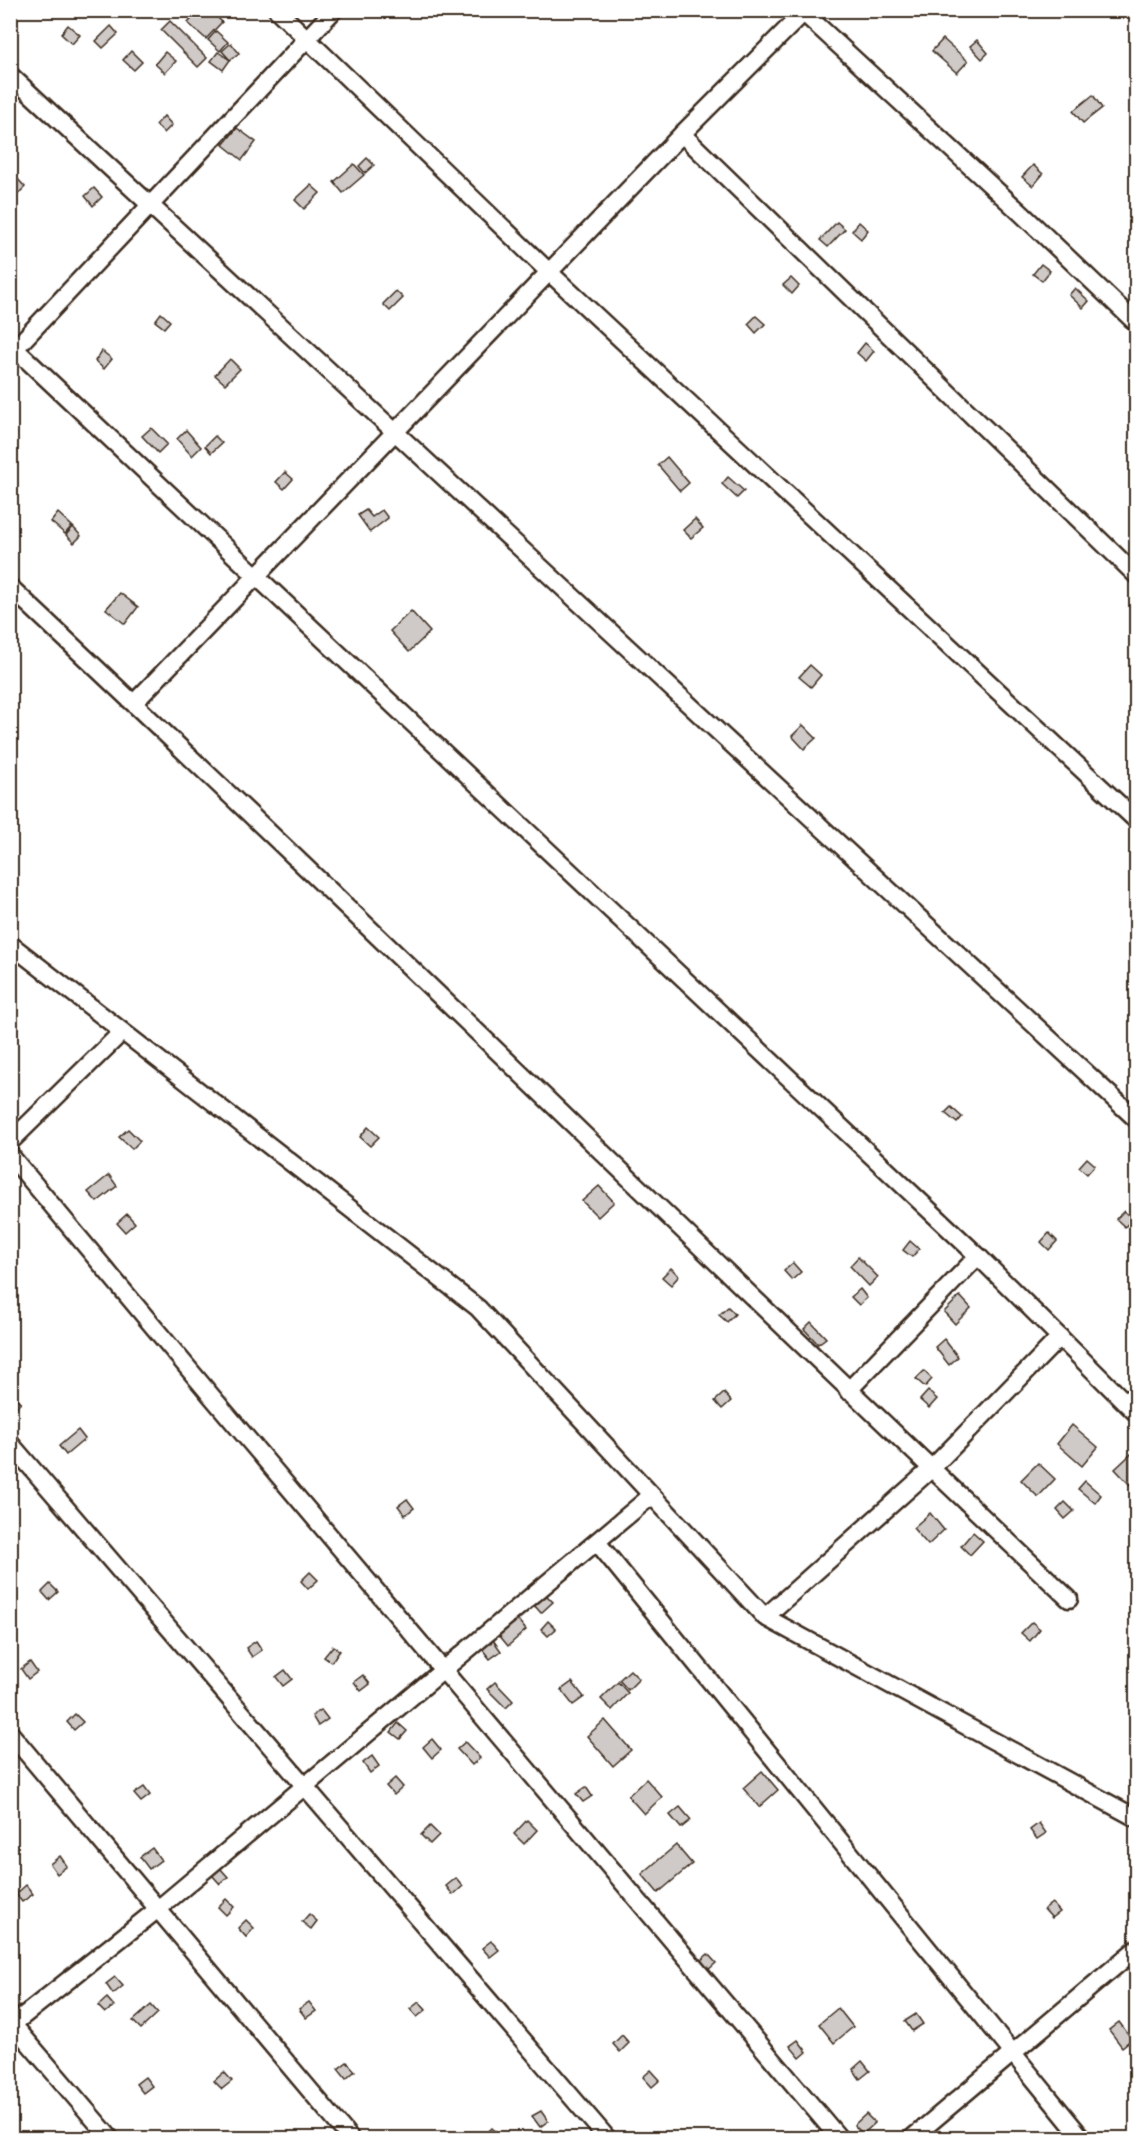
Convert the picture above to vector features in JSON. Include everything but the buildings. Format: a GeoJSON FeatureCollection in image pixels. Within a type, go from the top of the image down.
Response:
{"type":"FeatureCollection","features":[{"type":"Feature","properties":{"kind":"street"},"geometry":{"type":"LineString","coordinates":[[277,10],[550,273],[1137,819]]}},
{"type":"Feature","properties":{"kind":"street"},"geometry":{"type":"LineString","coordinates":[[334,10],[12,349],[257,576],[978,1256],[1137,1413]]}},
{"type":"Feature","properties":{"kind":"street"},"geometry":{"type":"LineString","coordinates":[[134,703],[682,134],[805,12],[1137,323]]}},
{"type":"Feature","properties":{"kind":"street"},"geometry":{"type":"LineString","coordinates":[[10,75],[1137,1119]]}},
{"type":"Feature","properties":{"kind":"street"},"geometry":{"type":"LineString","coordinates":[[682,134],[1137,575]]}},
{"type":"Feature","properties":{"kind":"street"},"geometry":{"type":"LineString","coordinates":[[10,587],[134,703],[699,1244],[849,1391],[1069,1599]]}},
{"type":"Feature","properties":{"kind":"street"},"geometry":{"type":"LineString","coordinates":[[10,944],[478,1308],[765,1617],[1137,1818]]}},
{"type":"Feature","properties":{"kind":"street"},"geometry":{"type":"LineString","coordinates":[[10,1142],[122,1032]]}},
{"type":"Feature","properties":{"kind":"street"},"geometry":{"type":"LineString","coordinates":[[10,1155],[839,2139]]}},
{"type":"Feature","properties":{"kind":"street"},"geometry":{"type":"LineString","coordinates":[[849,1391],[978,1256]]}},
{"type":"Feature","properties":{"kind":"street"},"geometry":{"type":"LineString","coordinates":[[765,1617],[931,1469],[1060,1337]]}},
{"type":"Feature","properties":{"kind":"street"},"geometry":{"type":"LineString","coordinates":[[10,1443],[607,2139]]}},
{"type":"Feature","properties":{"kind":"street"},"geometry":{"type":"LineString","coordinates":[[110,2139],[12,2022],[158,1909],[651,1496]]}},
{"type":"Feature","properties":{"kind":"street"},"geometry":{"type":"LineString","coordinates":[[597,1542],[1082,2139]]}},
{"type":"Feature","properties":{"kind":"street"},"geometry":{"type":"LineString","coordinates":[[10,1733],[350,2139]]}},
{"type":"Feature","properties":{"kind":"street"},"geometry":{"type":"LineString","coordinates":[[912,2139],[1137,1949]]}}]}
